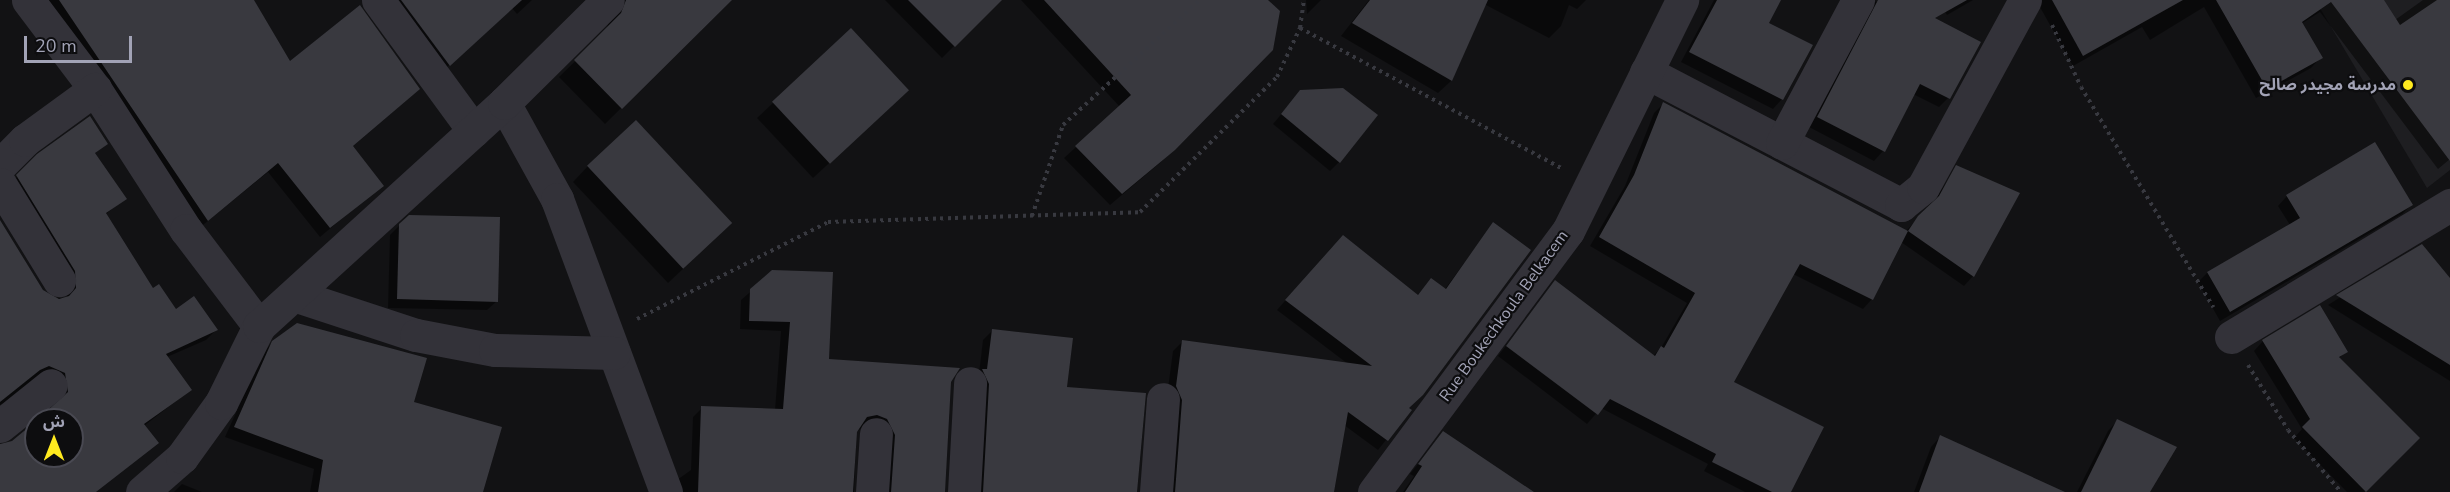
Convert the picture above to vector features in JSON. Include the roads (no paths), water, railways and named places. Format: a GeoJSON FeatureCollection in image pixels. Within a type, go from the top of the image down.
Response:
{"type":"FeatureCollection","features":[{"type":"Feature","properties":{"kind":"street"},"geometry":{"type":"LineString","coordinates":[[28,0],[95,88],[186,230],[259,326]]}},
{"type":"Feature","properties":{"kind":"street"},"geometry":{"type":"LineString","coordinates":[[378,0],[474,131]]}},
{"type":"Feature","properties":{"kind":"street"},"geometry":{"type":"LineString","coordinates":[[142,492],[182,457],[221,403],[259,326],[504,103],[608,0]]}},
{"type":"Feature","properties":{"kind":"street","name":"Rue Boukechkoula Belkacem"},"geometry":{"type":"LineString","coordinates":[[1374,492],[1568,231],[1682,0]]}},
{"type":"Feature","properties":{"kind":"street"},"geometry":{"type":"LineString","coordinates":[[1782,143],[1858,0]]}},
{"type":"Feature","properties":{"kind":"street"},"geometry":{"type":"LineString","coordinates":[[1646,72],[1900,205],[1923,187],[2037,10]]}},
{"type":"Feature","properties":{"kind":"street"},"geometry":{"type":"LineString","coordinates":[[0,165],[25,140],[95,88]]}},
{"type":"Feature","properties":{"kind":"street"},"geometry":{"type":"LineString","coordinates":[[504,103],[557,199],[666,492]]}},
{"type":"Feature","properties":{"kind":"street"},"geometry":{"type":"LineString","coordinates":[[0,184],[59,280]]}},
{"type":"Feature","properties":{"kind":"street"},"geometry":{"type":"LineString","coordinates":[[2231,337],[2450,205]]}},
{"type":"Feature","properties":{"kind":"street"},"geometry":{"type":"LineString","coordinates":[[294,295],[416,335],[495,350],[611,344]]}},
{"type":"Feature","properties":{"kind":"street"},"geometry":{"type":"LineString","coordinates":[[964,492],[970,383]]}},
{"type":"Feature","properties":{"kind":"street"},"geometry":{"type":"LineString","coordinates":[[0,426],[51,385]]}},
{"type":"Feature","properties":{"kind":"street"},"geometry":{"type":"LineString","coordinates":[[1156,492],[1162,399]]}},
{"type":"Feature","properties":{"kind":"street"},"geometry":{"type":"LineString","coordinates":[[872,492],[876,434]]}},
{"type":"Feature","properties":{"kind":"place","name":"مدرسة مجيدر صالح"},"geometry":{"type":"Point","coordinates":[2408,85]}}]}
